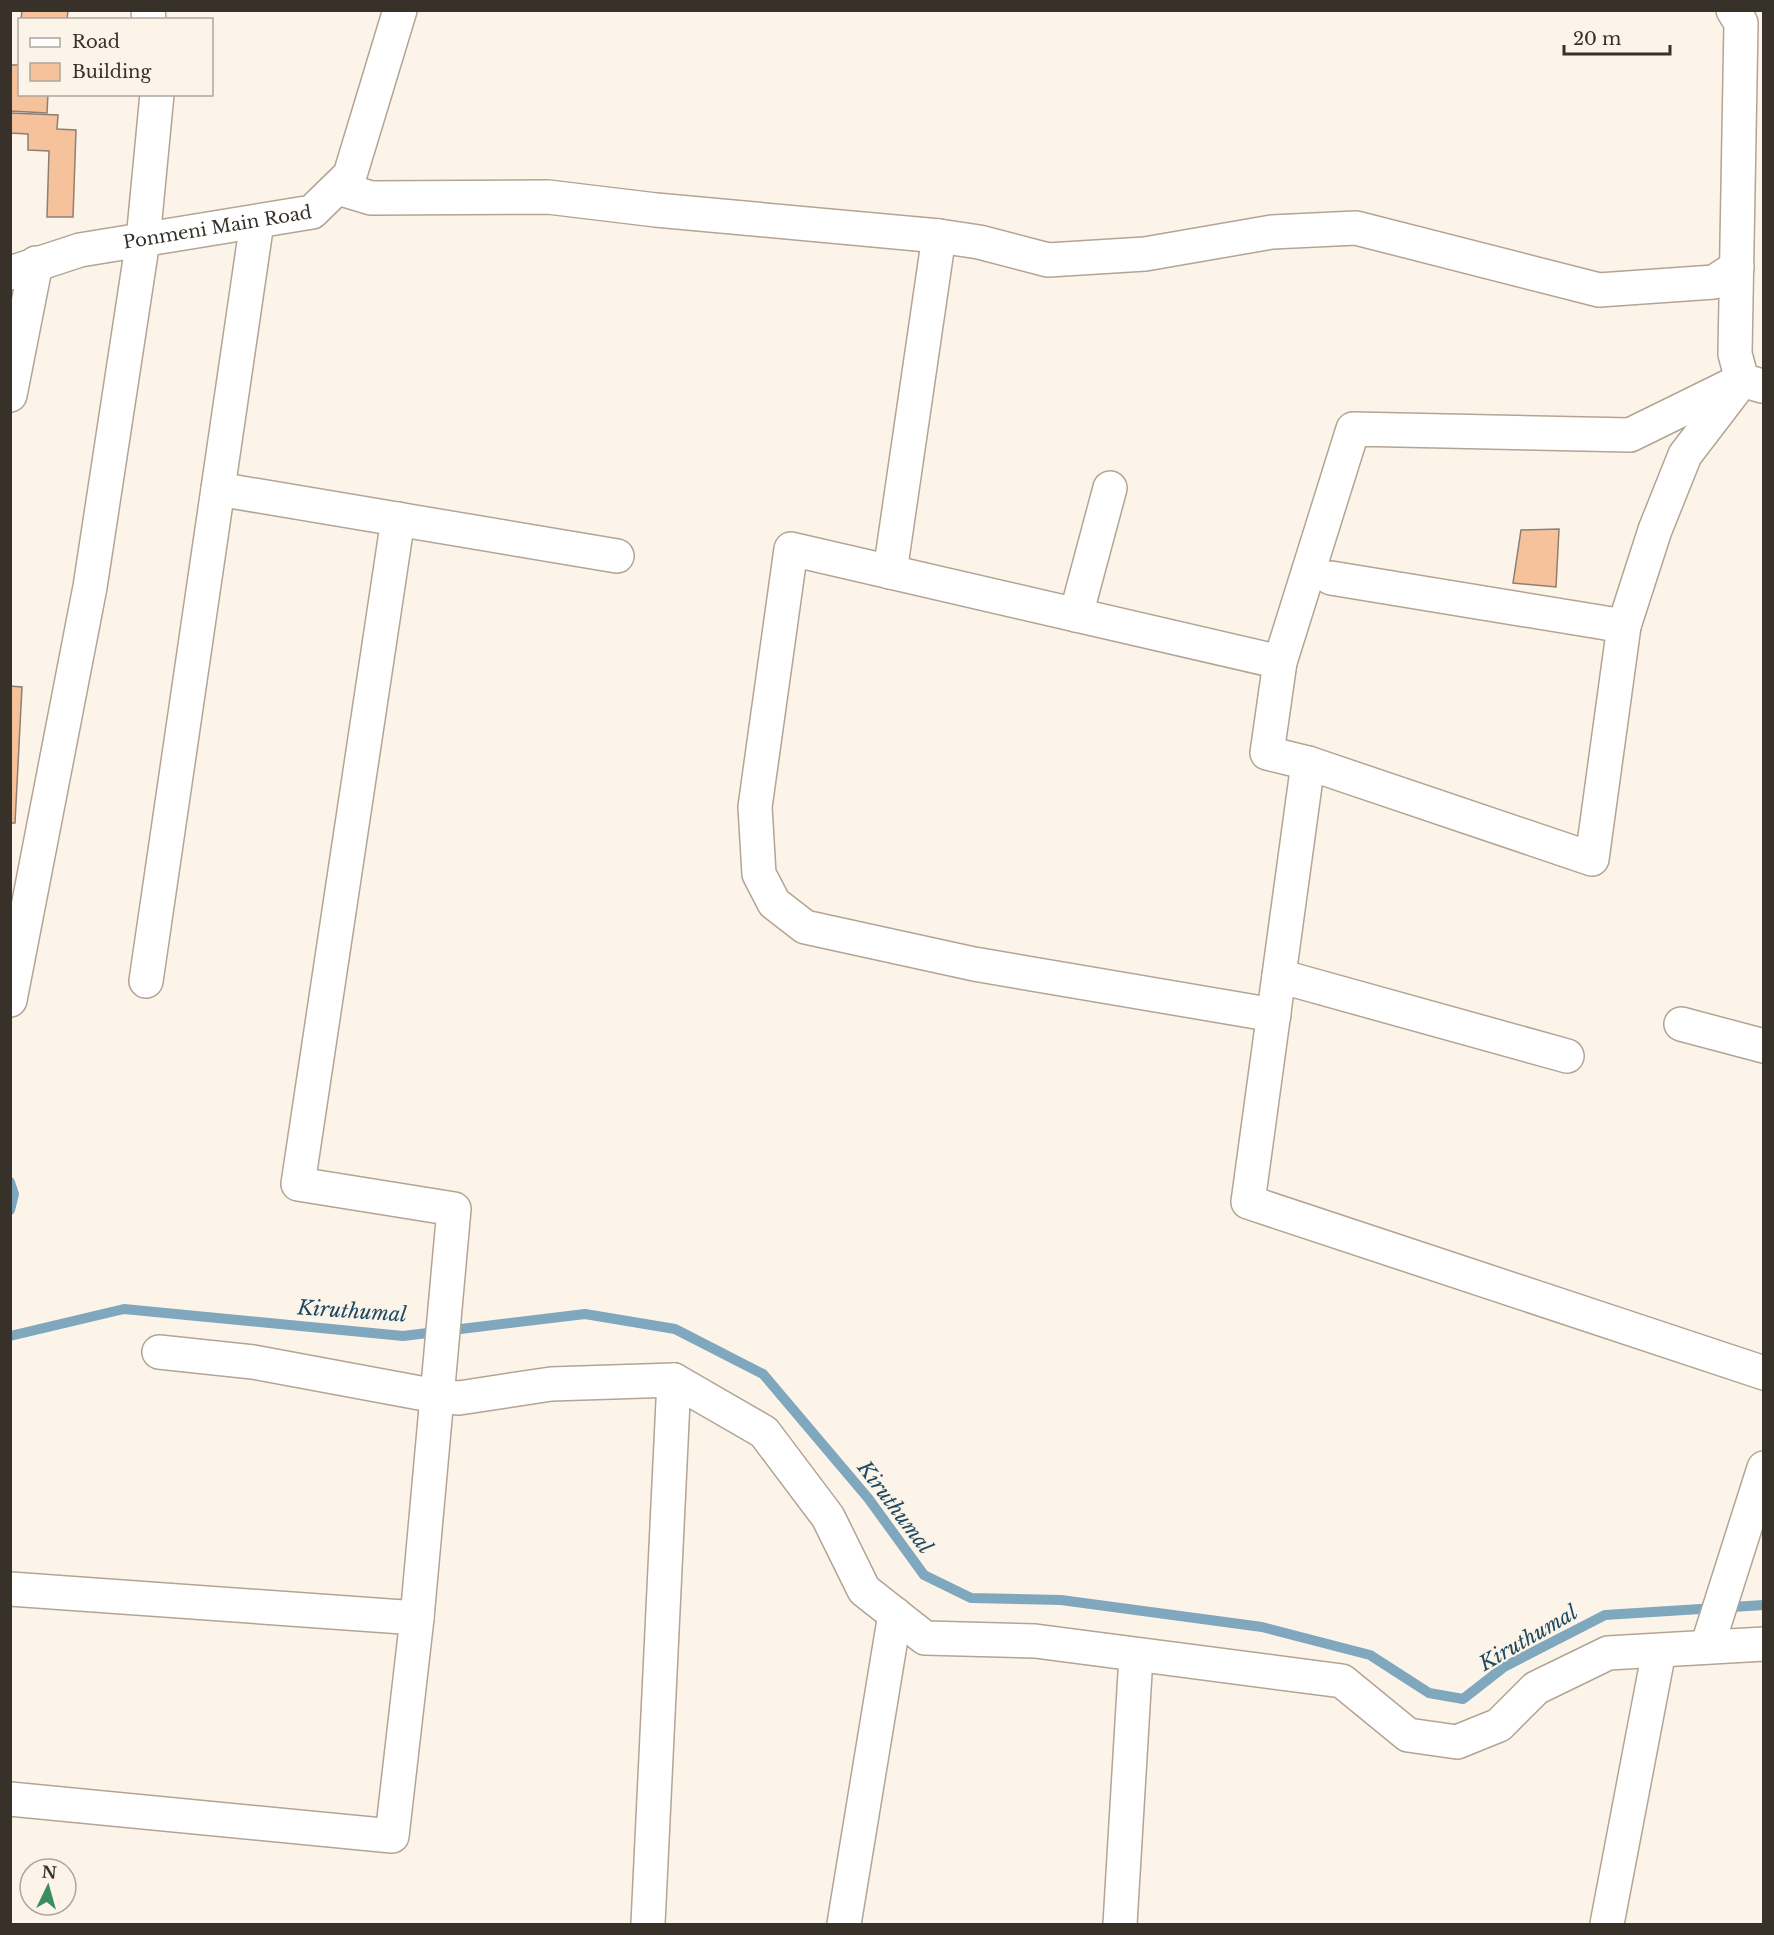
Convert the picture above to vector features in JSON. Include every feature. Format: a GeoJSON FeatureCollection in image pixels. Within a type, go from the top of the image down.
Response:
{"type":"FeatureCollection","features":[{"type":"Feature","properties":{"kind":"street","name":"Ponmeni Main Road"},"geometry":{"type":"LineString","coordinates":[[23,268],[80,250],[312,212],[350,175],[400,10]]}},
{"type":"Feature","properties":{"kind":"street"},"geometry":{"type":"LineString","coordinates":[[1733,10],[1742,23],[1736,354],[1753,383]]}},
{"type":"Feature","properties":{"kind":"street"},"geometry":{"type":"LineString","coordinates":[[10,1000],[90,587],[143,240],[157,96]]}},
{"type":"Feature","properties":{"kind":"street"},"geometry":{"type":"LineString","coordinates":[[338,188],[371,198],[548,197],[668,212],[939,236],[979,242],[1048,260],[1145,254],[1272,232],[1356,228],[1599,291],[1714,282],[1737,267]]}},
{"type":"Feature","properties":{"kind":"street"},"geometry":{"type":"LineString","coordinates":[[146,981],[257,222]]}},
{"type":"Feature","properties":{"kind":"street"},"geometry":{"type":"LineString","coordinates":[[890,572],[939,236]]}},
{"type":"Feature","properties":{"kind":"street"},"geometry":{"type":"LineString","coordinates":[[10,395],[23,268]]}},
{"type":"Feature","properties":{"kind":"street"},"geometry":{"type":"LineString","coordinates":[[1753,383],[1685,455],[1655,530],[1624,626],[1592,859],[1308,763],[1267,753],[1280,662],[1353,429],[1630,435],[1753,383]]}},
{"type":"Feature","properties":{"kind":"street"},"geometry":{"type":"LineString","coordinates":[[1076,615],[1110,488]]}},
{"type":"Feature","properties":{"kind":"street"},"geometry":{"type":"LineString","coordinates":[[218,489],[617,556]]}},
{"type":"Feature","properties":{"kind":"street"},"geometry":{"type":"LineString","coordinates":[[10,1799],[392,1836],[417,1618],[454,1209],[298,1184],[398,519]]}},
{"type":"Feature","properties":{"kind":"street"},"geometry":{"type":"LineString","coordinates":[[1274,1014],[974,964],[806,927],[774,903],[759,874],[754,807],[791,549],[1280,662]]}},
{"type":"Feature","properties":{"kind":"street"},"geometry":{"type":"LineString","coordinates":[[1331,578],[1624,626]]}},
{"type":"Feature","properties":{"kind":"street"},"geometry":{"type":"LineString","coordinates":[[1308,763],[1248,1202],[1764,1373]]}},
{"type":"Feature","properties":{"kind":"street"},"geometry":{"type":"LineString","coordinates":[[1279,976],[1567,1056]]}},
{"type":"Feature","properties":{"kind":"street"},"geometry":{"type":"LineString","coordinates":[[1681,1024],[1764,1046]]}},
{"type":"Feature","properties":{"kind":"street"},"geometry":{"type":"LineString","coordinates":[[159,1352],[253,1362],[436,1396],[459,1398],[551,1384],[674,1380],[764,1432],[828,1517],[864,1590],[925,1638],[1035,1641],[1136,1656],[1342,1681],[1408,1735],[1457,1742],[1499,1725],[1536,1688],[1608,1653],[1764,1644]]}},
{"type":"Feature","properties":{"kind":"street"},"geometry":{"type":"LineString","coordinates":[[648,1924],[674,1380]]}},
{"type":"Feature","properties":{"kind":"street"},"geometry":{"type":"LineString","coordinates":[[1707,1647],[1764,1468]]}},
{"type":"Feature","properties":{"kind":"street"},"geometry":{"type":"LineString","coordinates":[[10,1589],[417,1618]]}},
{"type":"Feature","properties":{"kind":"street"},"geometry":{"type":"LineString","coordinates":[[844,1924],[894,1614]]}},
{"type":"Feature","properties":{"kind":"street"},"geometry":{"type":"LineString","coordinates":[[1607,1924],[1659,1651]]}},
{"type":"Feature","properties":{"kind":"street"},"geometry":{"type":"LineString","coordinates":[[1120,1924],[1136,1656]]}},
{"type":"Feature","properties":{"kind":"building"},"geometry":{"type":"Polygon","coordinates":[[[22,10],[68,10],[67,18],[21,18],[22,10]]]}},
{"type":"Feature","properties":{"kind":"building"},"geometry":{"type":"Polygon","coordinates":[[[10,65],[18,65],[18,96],[48,96],[47,113],[10,111],[10,65]]]}},
{"type":"Feature","properties":{"kind":"building"},"geometry":{"type":"Polygon","coordinates":[[[10,113],[58,115],[57,129],[76,130],[73,217],[47,217],[49,151],[28,150],[28,134],[10,133],[10,113]]]}},
{"type":"Feature","properties":{"kind":"building"},"geometry":{"type":"Polygon","coordinates":[[[1559,529],[1556,587],[1513,583],[1521,530],[1559,529]]]}},
{"type":"Feature","properties":{"kind":"building"},"geometry":{"type":"Polygon","coordinates":[[[10,686],[22,687],[15,823],[10,823],[10,686]]]}},
{"type":"Feature","properties":{"kind":"waterway","name":"Kiruthumal"},"geometry":{"type":"LineString","coordinates":[[10,1182],[14,1194],[10,1210]]}},
{"type":"Feature","properties":{"kind":"waterway","name":"Kiruthumal"},"geometry":{"type":"LineString","coordinates":[[10,1336],[124,1309],[403,1336],[585,1314],[675,1329],[763,1374],[868,1498],[924,1575],[971,1598],[1061,1600],[1262,1627],[1370,1655],[1429,1693],[1463,1699],[1504,1667],[1605,1615],[1764,1605]]}}]}
